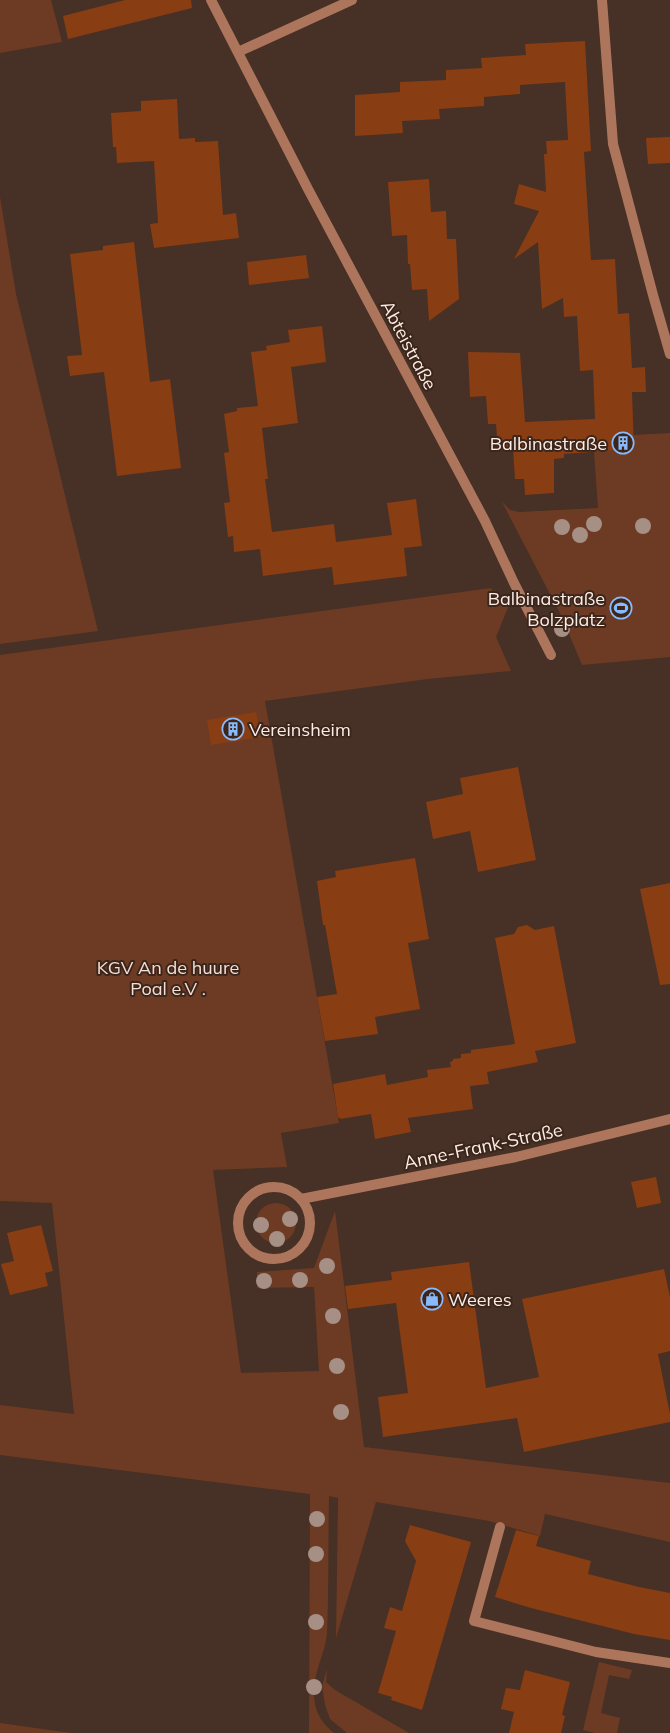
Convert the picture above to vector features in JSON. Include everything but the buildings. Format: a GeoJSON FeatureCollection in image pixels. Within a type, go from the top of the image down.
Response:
{"type":"FeatureCollection","features":[{"type":"Feature","properties":{"kind":"street","name":"Abteistraße"},"geometry":{"type":"LineString","coordinates":[[211,0],[308,189],[485,522],[551,655]]}},
{"type":"Feature","properties":{"kind":"street"},"geometry":{"type":"LineString","coordinates":[[238,52],[352,0]]}},
{"type":"Feature","properties":{"kind":"street"},"geometry":{"type":"LineString","coordinates":[[602,0],[613,144],[670,354]]}},
{"type":"Feature","properties":{"kind":"street","name":"Anne-Frank-Straße"},"geometry":{"type":"LineString","coordinates":[[301,1199],[516,1157],[670,1119]]}},
{"type":"Feature","properties":{"kind":"street"},"geometry":{"type":"LineString","coordinates":[[280,1188],[291,1192],[301,1199],[308,1209],[310,1231],[298,1251],[288,1257],[276,1260],[254,1254],[246,1246],[240,1236],[239,1214],[251,1196],[260,1190],[280,1188]]}},
{"type":"Feature","properties":{"kind":"street"},"geometry":{"type":"LineString","coordinates":[[500,1527],[474,1622],[596,1652],[670,1663]]}},
{"type":"Feature","properties":{"kind":"green space"},"geometry":{"type":"Polygon","coordinates":[[[0,0],[51,0],[62,42],[0,53],[0,0]]]}},
{"type":"Feature","properties":{"kind":"green space"},"geometry":{"type":"Polygon","coordinates":[[[0,197],[16,294],[98,631],[0,644],[0,197]]]}},
{"type":"Feature","properties":{"kind":"green space"},"geometry":{"type":"Polygon","coordinates":[[[670,433],[670,657],[582,665],[562,617],[502,502],[510,510],[519,512],[598,508],[594,452],[634,449],[633,435],[670,433]]]}},
{"type":"Feature","properties":{"kind":"green space","name":"KGV An de huure Poal e.V ."},"geometry":{"type":"Polygon","coordinates":[[[491,588],[494,595],[505,599],[509,605],[496,637],[511,671],[428,679],[265,701],[339,1123],[281,1133],[287,1167],[213,1170],[241,1373],[319,1371],[314,1287],[257,1288],[257,1272],[314,1268],[335,1211],[364,1447],[670,1483],[670,1542],[545,1514],[540,1536],[489,1521],[376,1502],[336,1638],[338,1498],[329,1496],[327,1634],[315,1679],[314,1694],[319,1716],[334,1733],[309,1733],[310,1494],[0,1455],[0,1405],[74,1414],[52,1203],[0,1201],[0,655],[491,588]]]}},
{"type":"Feature","properties":{"kind":"green space"},"geometry":{"type":"Polygon","coordinates":[[[272,1203],[280,1203],[287,1206],[293,1212],[296,1223],[293,1234],[287,1240],[280,1243],[272,1243],[265,1240],[259,1234],[256,1227],[256,1219],[259,1212],[265,1206],[272,1203]]]}},
{"type":"Feature","properties":{"kind":"green space"},"geometry":{"type":"Polygon","coordinates":[[[599,1662],[632,1670],[629,1679],[609,1675],[601,1713],[620,1718],[617,1733],[595,1733],[583,1730],[599,1662]]]}},
{"type":"Feature","properties":{"kind":"green space"},"geometry":{"type":"Polygon","coordinates":[[[327,1669],[326,1682],[335,1690],[409,1733],[347,1733],[330,1719],[325,1705],[322,1686],[327,1669]]]}},
{"type":"Feature","properties":{"kind":"green space"},"geometry":{"type":"Polygon","coordinates":[[[0,1723],[71,1733],[0,1733],[0,1723]]]}},
{"type":"Feature","properties":{"kind":"place","name":"Balbinastraße"},"geometry":{"type":"Point","coordinates":[623,443]}},
{"type":"Feature","properties":{"kind":"place","name":"Balbinastraße Bolzplatz"},"geometry":{"type":"Point","coordinates":[621,608]}},
{"type":"Feature","properties":{"kind":"place","name":"Vereinsheim"},"geometry":{"type":"Point","coordinates":[233,729]}},
{"type":"Feature","properties":{"kind":"place","name":"Weeres"},"geometry":{"type":"Point","coordinates":[432,1299]}}]}
